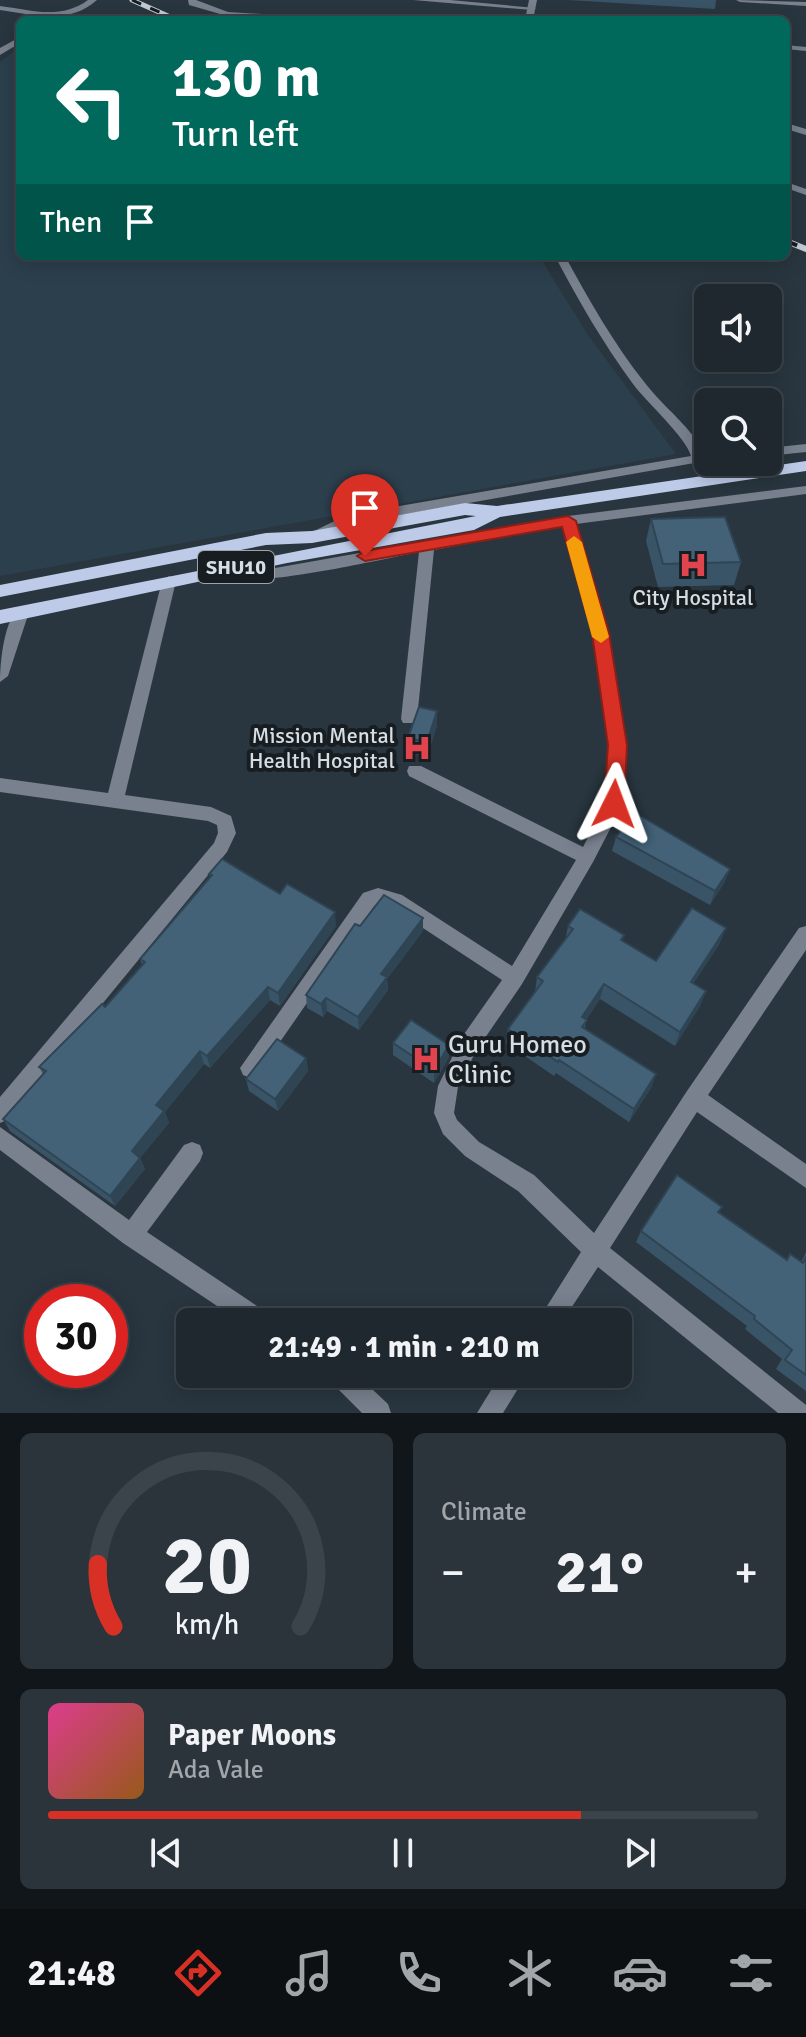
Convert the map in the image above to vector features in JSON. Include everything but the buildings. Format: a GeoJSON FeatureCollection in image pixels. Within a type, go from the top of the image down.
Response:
{"type":"FeatureCollection","features":[{"type":"Feature","properties":{"kind":"main road","name":"SHU10"},"geometry":{"type":"LineString","coordinates":[[0,591],[266,539],[312,537],[465,509],[497,512],[806,466]]}},
{"type":"Feature","properties":{"kind":"main road","name":"SHU10"},"geometry":{"type":"LineString","coordinates":[[0,617],[209,573],[474,524],[497,512]]}},
{"type":"Feature","properties":{"kind":"street"},"geometry":{"type":"LineString","coordinates":[[67,16],[83,9],[93,0]]}},
{"type":"Feature","properties":{"kind":"street"},"geometry":{"type":"LineString","coordinates":[[192,0],[192,3],[227,14],[261,16]]}},
{"type":"Feature","properties":{"kind":"street"},"geometry":{"type":"LineString","coordinates":[[417,0],[532,4]]}},
{"type":"Feature","properties":{"kind":"street"},"geometry":{"type":"LineString","coordinates":[[740,0],[806,4]]}},
{"type":"Feature","properties":{"kind":"street"},"geometry":{"type":"LineString","coordinates":[[0,8],[50,16]]}},
{"type":"Feature","properties":{"kind":"street"},"geometry":{"type":"LineString","coordinates":[[743,10],[806,14]]}},
{"type":"Feature","properties":{"kind":"street"},"geometry":{"type":"LineString","coordinates":[[562,260],[600,329],[655,404],[694,446]]}},
{"type":"Feature","properties":{"kind":"street"},"geometry":{"type":"LineString","coordinates":[[782,451],[806,448]]}},
{"type":"Feature","properties":{"kind":"street"},"geometry":{"type":"LineString","coordinates":[[312,537],[347,520],[694,460]]}},
{"type":"Feature","properties":{"kind":"street"},"geometry":{"type":"LineString","coordinates":[[209,573],[253,577],[568,521],[806,490]]}},
{"type":"Feature","properties":{"kind":"street"},"geometry":{"type":"LineString","coordinates":[[568,521],[600,633],[617,745],[614,804],[587,857],[515,978],[469,1044],[448,1086],[444,1113],[450,1127],[472,1149],[526,1183],[596,1251],[797,1413]]}},
{"type":"Feature","properties":{"kind":"street"},"geometry":{"type":"LineString","coordinates":[[409,719],[427,545]]}},
{"type":"Feature","properties":{"kind":"street"},"geometry":{"type":"LineString","coordinates":[[115,801],[169,581]]}},
{"type":"Feature","properties":{"kind":"street"},"geometry":{"type":"LineString","coordinates":[[0,676],[22,612]]}},
{"type":"Feature","properties":{"kind":"street"},"geometry":{"type":"LineString","coordinates":[[415,771],[587,857]]}},
{"type":"Feature","properties":{"kind":"street"},"geometry":{"type":"LineString","coordinates":[[0,785],[211,814],[225,821],[227,833],[221,847],[0,1113]]}},
{"type":"Feature","properties":{"kind":"street"},"geometry":{"type":"LineString","coordinates":[[250,1068],[369,899],[378,896],[396,901],[515,978]]}},
{"type":"Feature","properties":{"kind":"street"},"geometry":{"type":"LineString","coordinates":[[558,1308],[694,1098],[806,934]]}},
{"type":"Feature","properties":{"kind":"street"},"geometry":{"type":"LineString","coordinates":[[694,1098],[806,1177]]}},
{"type":"Feature","properties":{"kind":"street"},"geometry":{"type":"LineString","coordinates":[[0,1137],[131,1235],[240,1308]]}},
{"type":"Feature","properties":{"kind":"street"},"geometry":{"type":"LineString","coordinates":[[131,1235],[192,1153]]}},
{"type":"Feature","properties":{"kind":"street"},"geometry":{"type":"LineString","coordinates":[[353,1388],[379,1413]]}},
{"type":"Feature","properties":{"kind":"street"},"geometry":{"type":"LineString","coordinates":[[489,1413],[506,1388]]}},
{"type":"Feature","properties":{"kind":"shaded area"},"geometry":{"type":"Polygon","coordinates":[[[16,50],[16,260],[541,260],[588,335],[676,454],[0,576],[0,62],[16,50]]]}},
{"type":"Feature","properties":{"kind":"railway"},"geometry":{"type":"LineString","coordinates":[[132,0],[168,16]]}},
{"type":"Feature","properties":{"kind":"railway"},"geometry":{"type":"LineString","coordinates":[[790,243],[806,249]]}},
{"type":"Feature","properties":{"kind":"slow traffic"},"geometry":{"type":"LineString","coordinates":[[574,542],[601,637]]}},
{"type":"Feature","properties":{"kind":"place","name":"City Hospital"},"geometry":{"type":"Point","coordinates":[693,565]}},
{"type":"Feature","properties":{"kind":"place","name":"Mission Mental Health Hospital"},"geometry":{"type":"Point","coordinates":[417,748]}},
{"type":"Feature","properties":{"kind":"place","name":"Guru Homeo Clinic"},"geometry":{"type":"Point","coordinates":[426,1059]}},
{"type":"Feature","properties":{"kind":"route"},"geometry":{"type":"LineString","coordinates":[[365,556],[568,521],[600,633],[617,745],[614,804]]}}]}
